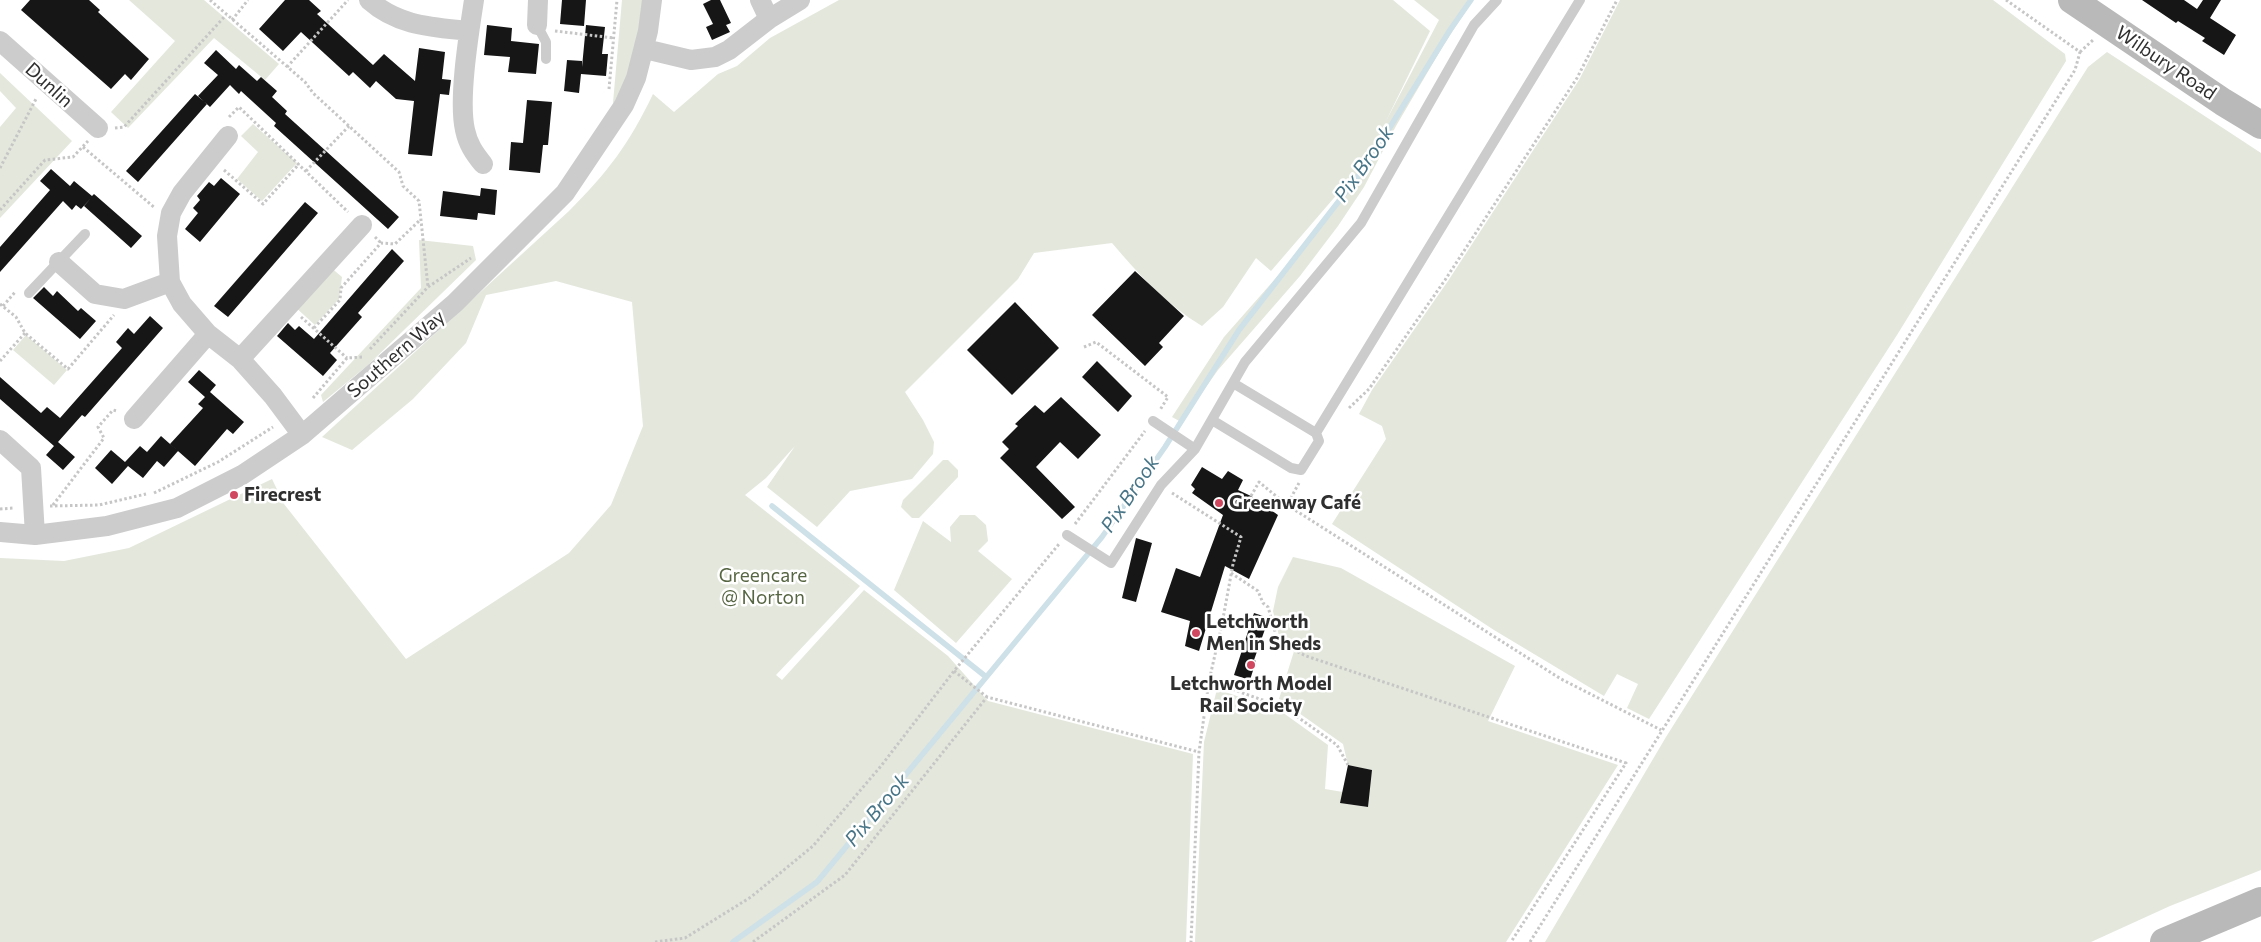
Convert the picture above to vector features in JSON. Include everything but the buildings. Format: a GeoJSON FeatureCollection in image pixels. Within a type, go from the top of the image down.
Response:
{"type":"FeatureCollection","features":[{"type":"Feature","properties":{"kind":"street"},"geometry":{"type":"LineString","coordinates":[[369,0],[386,13],[407,23],[469,31]]}},
{"type":"Feature","properties":{"kind":"street"},"geometry":{"type":"LineString","coordinates":[[474,0],[469,31],[463,123],[470,145],[483,164]]}},
{"type":"Feature","properties":{"kind":"street"},"geometry":{"type":"LineString","coordinates":[[538,0],[538,27]]}},
{"type":"Feature","properties":{"kind":"street","name":"Southern Way"},"geometry":{"type":"LineString","coordinates":[[0,532],[35,535],[107,526],[177,508],[242,475],[302,435],[455,303],[565,193],[624,105],[636,78],[645,49],[652,0]]}},
{"type":"Feature","properties":{"kind":"street"},"geometry":{"type":"LineString","coordinates":[[760,0],[768,19]]}},
{"type":"Feature","properties":{"kind":"street"},"geometry":{"type":"LineString","coordinates":[[645,49],[691,60],[716,56],[729,50],[768,19],[800,0]]}},
{"type":"Feature","properties":{"kind":"street","name":"Wilbury Road"},"geometry":{"type":"LineString","coordinates":[[2072,0],[2223,102],[2261,125]]}},
{"type":"Feature","properties":{"kind":"street","name":"Dunlin"},"geometry":{"type":"LineString","coordinates":[[0,41],[98,128]]}},
{"type":"Feature","properties":{"kind":"street"},"geometry":{"type":"LineString","coordinates":[[228,136],[182,193],[171,213],[167,236],[170,282],[182,304],[208,334],[240,359],[302,435]]}},
{"type":"Feature","properties":{"kind":"street"},"geometry":{"type":"LineString","coordinates":[[240,359],[362,225]]}},
{"type":"Feature","properties":{"kind":"street"},"geometry":{"type":"LineString","coordinates":[[59,262],[95,294],[124,299],[170,282]]}},
{"type":"Feature","properties":{"kind":"street"},"geometry":{"type":"LineString","coordinates":[[134,419],[208,334]]}},
{"type":"Feature","properties":{"kind":"street"},"geometry":{"type":"LineString","coordinates":[[0,440],[31,468],[43,506],[35,535]]}},
{"type":"Feature","properties":{"kind":"street"},"geometry":{"type":"LineString","coordinates":[[2164,942],[2261,901]]}},
{"type":"Feature","properties":{"kind":"lane"},"geometry":{"type":"LineString","coordinates":[[1067,535],[1111,563],[1161,485],[1195,449],[1245,362],[1361,223],[1474,25],[1497,0]]}},
{"type":"Feature","properties":{"kind":"lane"},"geometry":{"type":"LineString","coordinates":[[1316,433],[1580,0]]}},
{"type":"Feature","properties":{"kind":"lane"},"geometry":{"type":"LineString","coordinates":[[538,27],[546,42],[546,59]]}},
{"type":"Feature","properties":{"kind":"lane"},"geometry":{"type":"LineString","coordinates":[[29,293],[85,234]]}},
{"type":"Feature","properties":{"kind":"lane"},"geometry":{"type":"LineString","coordinates":[[1212,420],[1291,468],[1301,470],[1318,441],[1316,433],[1233,383]]}},
{"type":"Feature","properties":{"kind":"lane"},"geometry":{"type":"LineString","coordinates":[[1154,421],[1195,449]]}},
{"type":"Feature","properties":{"kind":"path"},"geometry":{"type":"LineString","coordinates":[[210,0],[288,67],[399,172],[403,186],[419,201],[428,287]]}},
{"type":"Feature","properties":{"kind":"path"},"geometry":{"type":"LineString","coordinates":[[232,20],[248,0]]}},
{"type":"Feature","properties":{"kind":"path"},"geometry":{"type":"LineString","coordinates":[[288,67],[348,0]]}},
{"type":"Feature","properties":{"kind":"path"},"geometry":{"type":"LineString","coordinates":[[609,90],[617,0]]}},
{"type":"Feature","properties":{"kind":"path"},"geometry":{"type":"LineString","coordinates":[[1348,409],[1370,388],[1445,280],[1577,78],[1617,0]]}},
{"type":"Feature","properties":{"kind":"path"},"geometry":{"type":"LineString","coordinates":[[1530,942],[1660,730],[2075,70],[2080,52],[2006,0]]}},
{"type":"Feature","properties":{"kind":"path"},"geometry":{"type":"LineString","coordinates":[[0,210],[45,160],[74,157],[98,128],[124,127],[226,15]]}},
{"type":"Feature","properties":{"kind":"path"},"geometry":{"type":"LineString","coordinates":[[538,27],[614,38]]}},
{"type":"Feature","properties":{"kind":"path"},"geometry":{"type":"LineString","coordinates":[[0,168],[46,81]]}},
{"type":"Feature","properties":{"kind":"path"},"geometry":{"type":"LineString","coordinates":[[228,136],[226,121],[239,107],[381,244],[395,244],[420,220]]}},
{"type":"Feature","properties":{"kind":"path"},"geometry":{"type":"LineString","coordinates":[[306,171],[349,126]]}},
{"type":"Feature","properties":{"kind":"path"},"geometry":{"type":"LineString","coordinates":[[83,147],[157,209],[171,213]]}},
{"type":"Feature","properties":{"kind":"path"},"geometry":{"type":"LineString","coordinates":[[210,158],[263,204],[299,164]]}},
{"type":"Feature","properties":{"kind":"path"},"geometry":{"type":"LineString","coordinates":[[314,328],[340,300],[341,288],[381,244]]}},
{"type":"Feature","properties":{"kind":"path"},"geometry":{"type":"LineString","coordinates":[[289,306],[347,358],[362,358],[428,287],[475,256]]}},
{"type":"Feature","properties":{"kind":"path"},"geometry":{"type":"LineString","coordinates":[[0,304],[16,318],[25,333],[68,369],[123,304],[124,299]]}},
{"type":"Feature","properties":{"kind":"path"},"geometry":{"type":"LineString","coordinates":[[0,361],[25,333]]}},
{"type":"Feature","properties":{"kind":"path"},"geometry":{"type":"LineString","coordinates":[[656,942],[685,938],[751,897],[812,846],[881,766],[954,672],[1067,535],[1154,421],[1168,398],[1096,342],[1084,347]]}},
{"type":"Feature","properties":{"kind":"path"},"geometry":{"type":"LineString","coordinates":[[0,509],[99,505],[155,492],[218,462],[288,417],[310,401],[347,358]]}},
{"type":"Feature","properties":{"kind":"path"},"geometry":{"type":"LineString","coordinates":[[43,506],[104,438],[98,427],[113,410],[134,419]]}},
{"type":"Feature","properties":{"kind":"path"},"geometry":{"type":"LineString","coordinates":[[1287,505],[1300,481]]}},
{"type":"Feature","properties":{"kind":"path"},"geometry":{"type":"LineString","coordinates":[[1251,496],[1259,482],[1287,505],[1561,679],[1660,730]]}},
{"type":"Feature","properties":{"kind":"path"},"geometry":{"type":"LineString","coordinates":[[1161,485],[1241,536],[1231,573],[1209,681],[1199,752],[1191,942]]}},
{"type":"Feature","properties":{"kind":"path"},"geometry":{"type":"LineString","coordinates":[[1231,573],[1258,591],[1263,603],[1268,607],[1278,642],[1306,656],[1626,763],[1511,942]]}},
{"type":"Feature","properties":{"kind":"path"},"geometry":{"type":"LineString","coordinates":[[954,672],[987,697],[1199,752]]}},
{"type":"Feature","properties":{"kind":"path"},"geometry":{"type":"LineString","coordinates":[[1209,681],[1285,708],[1337,745],[1348,765]]}},
{"type":"Feature","properties":{"kind":"path"},"geometry":{"type":"LineString","coordinates":[[753,942],[845,875],[987,697]]}},
{"type":"Feature","properties":{"kind":"green space"},"geometry":{"type":"Polygon","coordinates":[[[129,0],[204,0],[279,64],[265,80],[214,38],[128,128],[111,112],[175,41],[129,0]]]}},
{"type":"Feature","properties":{"kind":"green space"},"geometry":{"type":"Polygon","coordinates":[[[622,0],[645,0],[645,28],[619,101],[613,103],[622,0]]]}},
{"type":"Feature","properties":{"kind":"green space","name":"Greencare @ Norton"},"geometry":{"type":"Polygon","coordinates":[[[839,0],[1393,0],[1430,31],[1386,121],[1439,20],[1414,0],[1473,0],[1443,46],[1396,126],[1364,187],[1338,226],[1300,276],[1218,370],[1181,422],[1172,417],[1224,337],[1290,262],[1339,198],[1352,177],[1271,271],[1256,258],[1223,307],[1202,326],[1177,309],[1154,288],[1112,243],[1034,253],[1018,279],[905,392],[923,420],[934,442],[933,454],[912,479],[850,491],[817,527],[767,487],[795,446],[766,478],[745,495],[860,586],[776,675],[782,680],[864,590],[948,656],[988,701],[1193,754],[1186,942],[0,942],[0,558],[64,561],[129,548],[272,479],[284,504],[406,659],[569,553],[611,505],[643,426],[632,302],[556,281],[486,295],[466,343],[413,399],[352,450],[322,437],[583,197],[617,157],[653,94],[674,112],[718,74],[737,66],[770,38],[839,0]]]}},
{"type":"Feature","properties":{"kind":"green space"},"geometry":{"type":"Polygon","coordinates":[[[1620,0],[1993,0],[2065,54],[2066,61],[1897,335],[1649,719],[1627,708],[1638,684],[1617,674],[1604,696],[1494,630],[1332,524],[1386,439],[1382,426],[1359,414],[1372,390],[1448,281],[1579,80],[1620,0]]]}},
{"type":"Feature","properties":{"kind":"green space"},"geometry":{"type":"Polygon","coordinates":[[[2107,52],[2261,153],[2261,870],[2170,906],[2091,942],[1545,942],[1666,737],[2088,67],[2107,52]]]}},
{"type":"Feature","properties":{"kind":"green space"},"geometry":{"type":"Polygon","coordinates":[[[0,73],[72,141],[0,218],[0,127],[16,108],[0,91],[0,73]]]}},
{"type":"Feature","properties":{"kind":"green space"},"geometry":{"type":"Polygon","coordinates":[[[253,124],[297,163],[262,201],[237,179],[258,152],[241,136],[253,124]]]}},
{"type":"Feature","properties":{"kind":"green space"},"geometry":{"type":"Polygon","coordinates":[[[419,240],[473,246],[476,260],[368,365],[323,402],[321,395],[421,288],[419,240]]]}},
{"type":"Feature","properties":{"kind":"green space"},"geometry":{"type":"Polygon","coordinates":[[[329,266],[342,277],[339,299],[315,325],[294,306],[329,266]]]}},
{"type":"Feature","properties":{"kind":"green space"},"geometry":{"type":"Polygon","coordinates":[[[26,335],[67,370],[54,385],[13,350],[26,335]]]}},
{"type":"Feature","properties":{"kind":"green space"},"geometry":{"type":"Polygon","coordinates":[[[943,460],[948,460],[958,470],[958,477],[919,518],[912,518],[901,507],[903,500],[943,460]]]}},
{"type":"Feature","properties":{"kind":"green space"},"geometry":{"type":"Polygon","coordinates":[[[960,515],[975,515],[986,525],[988,541],[978,551],[1012,579],[956,643],[894,590],[923,521],[951,542],[950,527],[960,515]]]}},
{"type":"Feature","properties":{"kind":"green space"},"geometry":{"type":"Polygon","coordinates":[[[1293,557],[1341,568],[1515,666],[1488,721],[1618,765],[1506,942],[1195,942],[1204,742],[1217,689],[1282,712],[1328,745],[1325,789],[1343,792],[1341,803],[1368,807],[1371,770],[1348,765],[1343,744],[1279,699],[1296,645],[1280,640],[1273,611],[1278,587],[1293,557]]]}},
{"type":"Feature","properties":{"kind":"waterway","name":"Pix Brook"},"geometry":{"type":"LineString","coordinates":[[733,942],[817,882],[1102,537],[1165,447],[1239,330],[1366,166],[1450,30],[1471,0]]}},
{"type":"Feature","properties":{"kind":"waterway"},"geometry":{"type":"LineString","coordinates":[[772,506],[985,676]]}},
{"type":"Feature","properties":{"kind":"place","name":"Firecrest"},"geometry":{"type":"Point","coordinates":[234,495]}},
{"type":"Feature","properties":{"kind":"place","name":"Greenway Café"},"geometry":{"type":"Point","coordinates":[1219,503]}},
{"type":"Feature","properties":{"kind":"place","name":"Letchworth Men in Sheds"},"geometry":{"type":"Point","coordinates":[1196,633]}},
{"type":"Feature","properties":{"kind":"place","name":"Letchworth Model Rail Society"},"geometry":{"type":"Point","coordinates":[1251,665]}}]}
